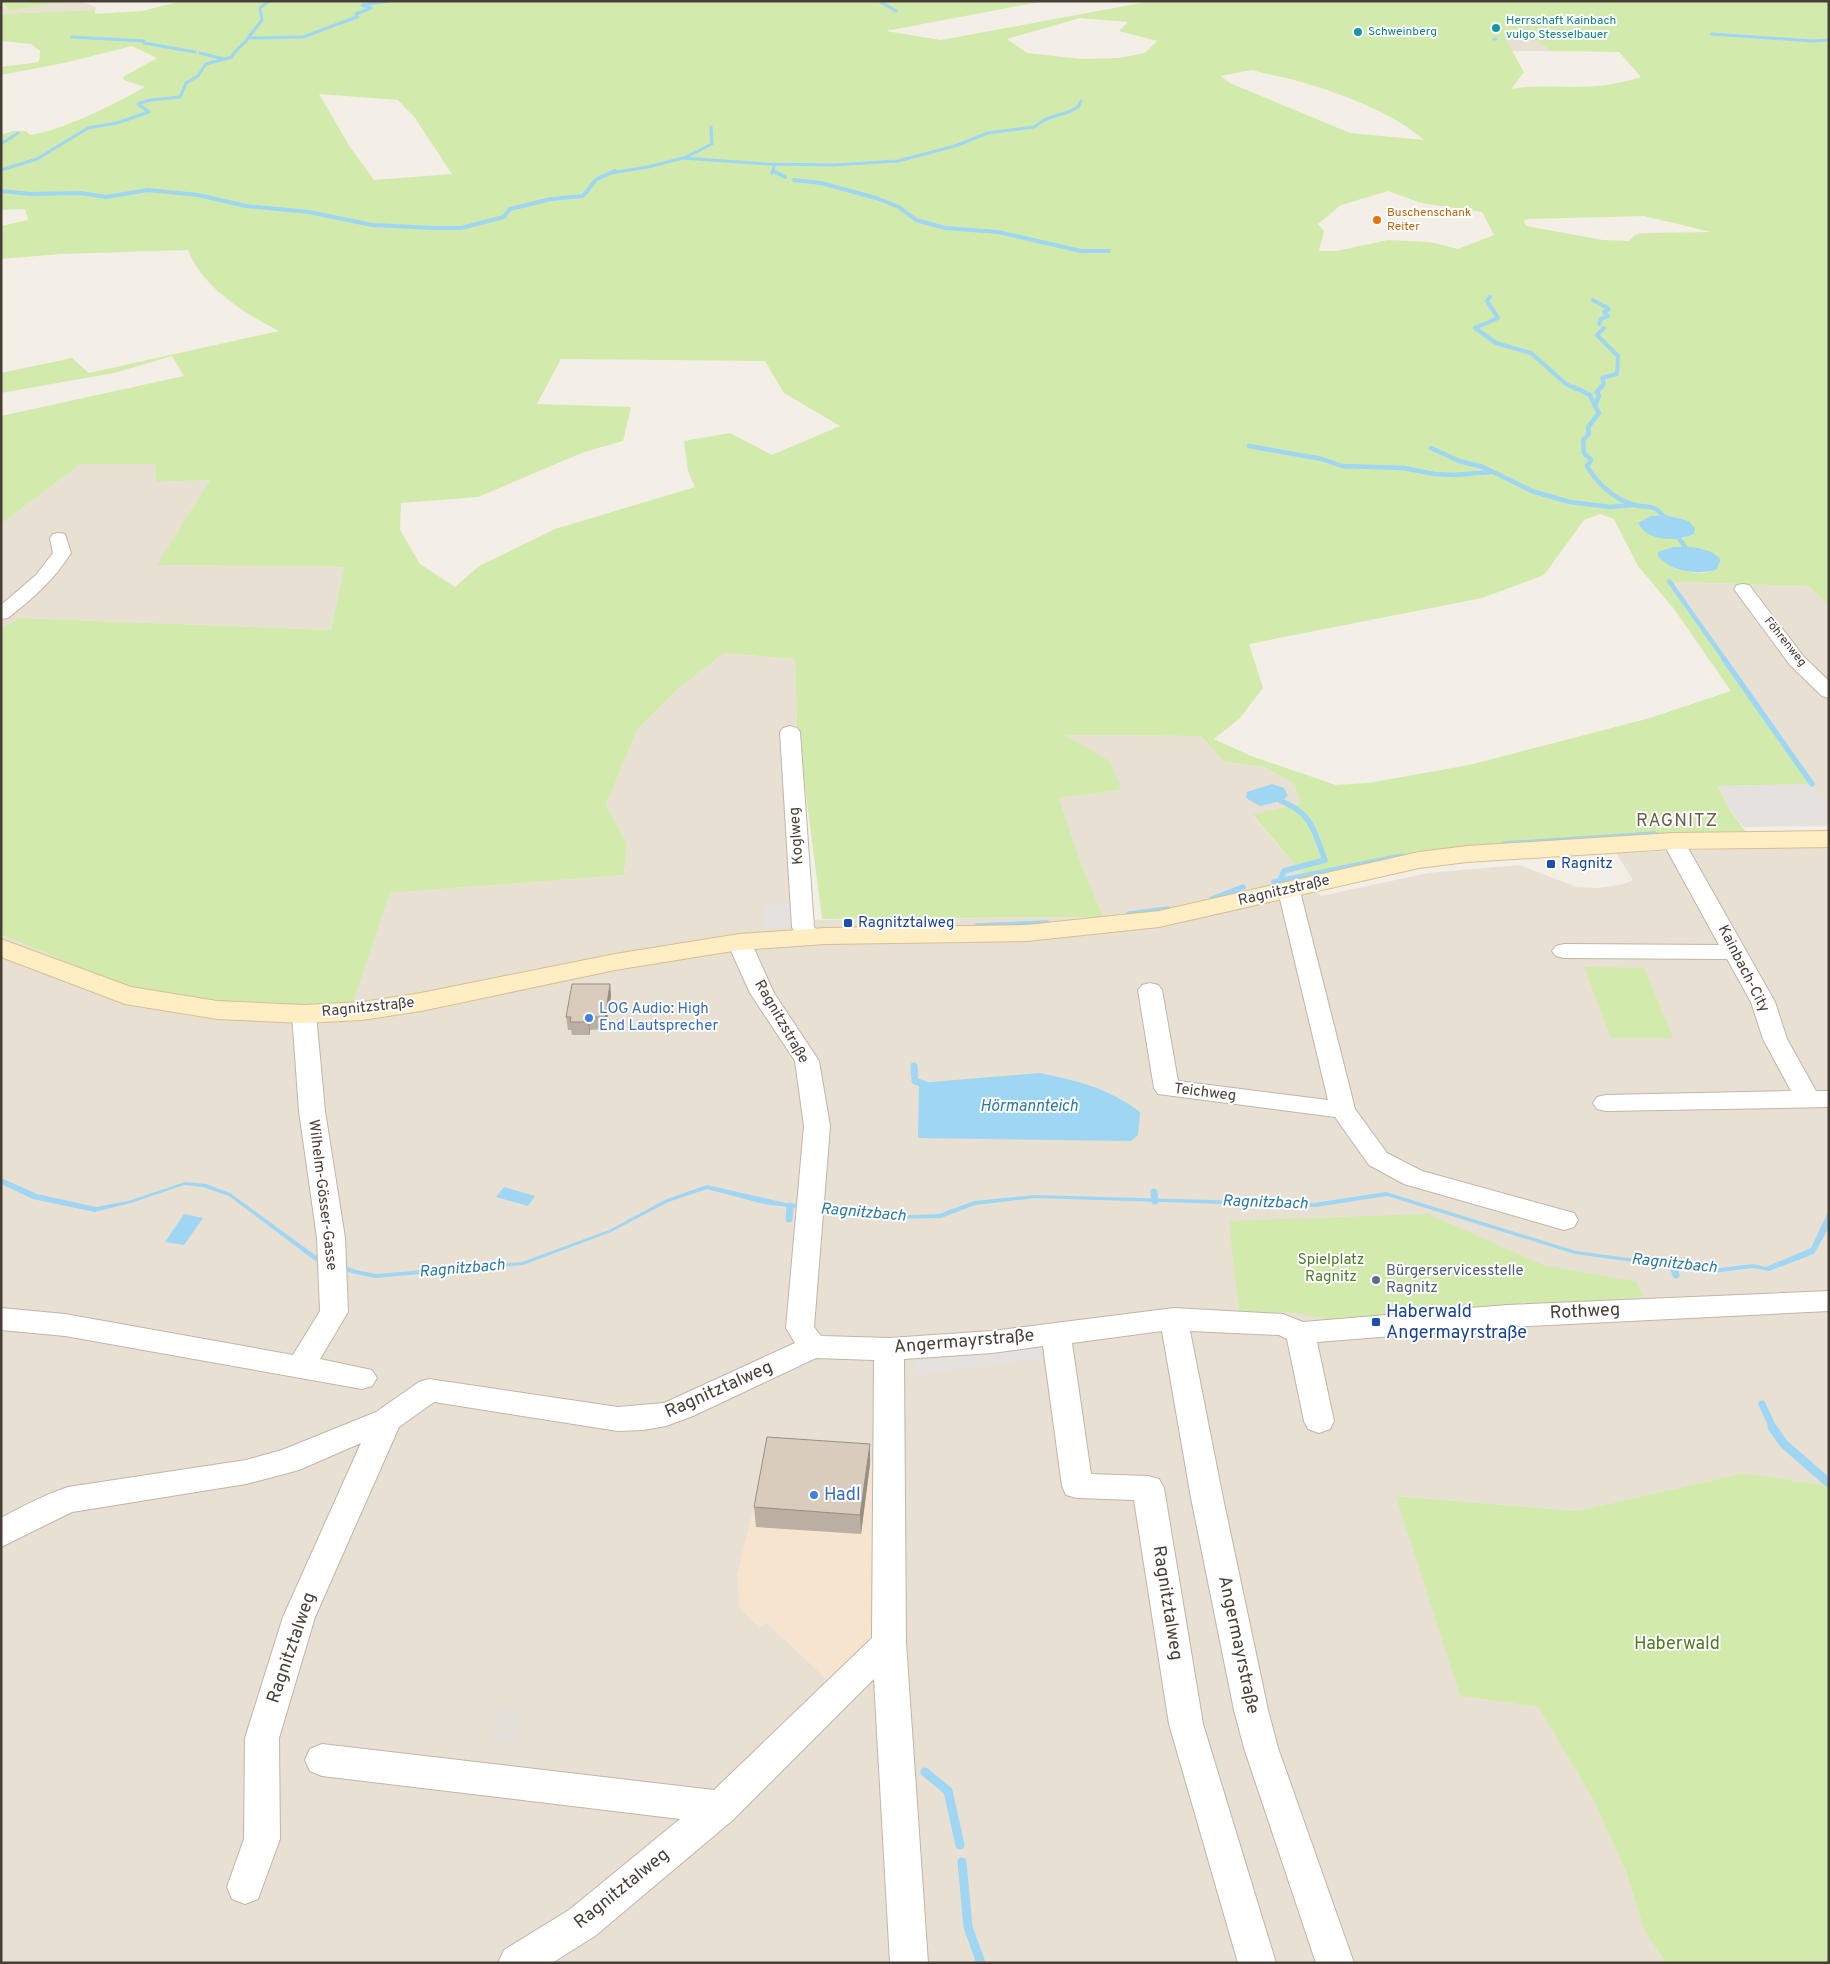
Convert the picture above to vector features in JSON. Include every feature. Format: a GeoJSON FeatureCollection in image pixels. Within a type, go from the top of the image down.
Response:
{"type":"FeatureCollection","features":[{"type":"Feature","properties":{"kind":"main road","name":"Ragnitzstraße"},"geometry":{"type":"LineString","coordinates":[[1,947],[125,995],[217,1010],[304,1014],[362,1011],[421,1002],[615,962],[739,942],[804,938],[992,934],[1090,928],[1159,919],[1419,860],[1467,854],[1673,841],[1829,840]]}},
{"type":"Feature","properties":{"kind":"street"},"geometry":{"type":"LineString","coordinates":[[1,614],[31,590],[54,567],[62,553],[58,538]]}},
{"type":"Feature","properties":{"kind":"street","name":"Föhrenweg"},"geometry":{"type":"LineString","coordinates":[[1744,589],[1797,661],[1829,692]]}},
{"type":"Feature","properties":{"kind":"street","name":"Koglweg"},"geometry":{"type":"LineString","coordinates":[[790,732],[803,927],[806,931],[804,938]]}},
{"type":"Feature","properties":{"kind":"street","name":"Kainbach-City"},"geometry":{"type":"LineString","coordinates":[[1673,841],[1764,1002],[1775,1039],[1818,1099]]}},
{"type":"Feature","properties":{"kind":"street"},"geometry":{"type":"LineString","coordinates":[[1289,891],[1343,1110],[1378,1158],[1413,1178],[1564,1220]]}},
{"type":"Feature","properties":{"kind":"street","name":"Ragnitzstraße"},"geometry":{"type":"LineString","coordinates":[[739,942],[762,994],[807,1060],[817,1126],[809,1195],[800,1328],[813,1347]]}},
{"type":"Feature","properties":{"kind":"street"},"geometry":{"type":"LineString","coordinates":[[1564,951],[1736,952]]}},
{"type":"Feature","properties":{"kind":"street","name":"Teichweg"},"geometry":{"type":"LineString","coordinates":[[1150,990],[1167,1088],[1343,1110]]}},
{"type":"Feature","properties":{"kind":"street","name":"Wilhelm-Gösser-Gasse"},"geometry":{"type":"LineString","coordinates":[[301,1367],[334,1312],[331,1238],[312,1111],[304,1014]]}},
{"type":"Feature","properties":{"kind":"street","name":"Kainbach-City"},"geometry":{"type":"LineString","coordinates":[[1606,1103],[1818,1099]]}},
{"type":"Feature","properties":{"kind":"street","name":"Rothweg"},"geometry":{"type":"LineString","coordinates":[[1291,1329],[1507,1316],[1829,1301]]}},
{"type":"Feature","properties":{"kind":"street"},"geometry":{"type":"LineString","coordinates":[[1,1319],[65,1325],[362,1378]]}},
{"type":"Feature","properties":{"kind":"street","name":"Angermayrstraße"},"geometry":{"type":"LineString","coordinates":[[813,1347],[889,1349],[992,1342],[1174,1319],[1291,1329]]}},
{"type":"Feature","properties":{"kind":"street","name":"Angermayrstraße"},"geometry":{"type":"LineString","coordinates":[[1174,1319],[1207,1498],[1251,1710],[1261,1748],[1335,1963]]}},
{"type":"Feature","properties":{"kind":"street"},"geometry":{"type":"LineString","coordinates":[[1291,1329],[1308,1361],[1319,1421]]}},
{"type":"Feature","properties":{"kind":"street","name":"Ragnitztalweg"},"geometry":{"type":"LineString","coordinates":[[1056,1334],[1077,1486],[1148,1488],[1186,1724],[1252,1946]]}},
{"type":"Feature","properties":{"kind":"street","name":"Ragnitztalweg"},"geometry":{"type":"LineString","coordinates":[[1,1534],[35,1514],[68,1500],[246,1472],[288,1461],[387,1420],[429,1390],[618,1419],[655,1418],[682,1408],[813,1347]]}},
{"type":"Feature","properties":{"kind":"street"},"geometry":{"type":"LineString","coordinates":[[889,1349],[888,1643],[909,1963]]}},
{"type":"Feature","properties":{"kind":"street","name":"Ragnitztalweg"},"geometry":{"type":"LineString","coordinates":[[245,1887],[262,1839],[262,1738],[299,1617],[387,1420]]}},
{"type":"Feature","properties":{"kind":"street","name":"Ragnitztalweg"},"geometry":{"type":"LineString","coordinates":[[517,1963],[582,1923],[721,1807],[888,1643]]}},
{"type":"Feature","properties":{"kind":"street"},"geometry":{"type":"LineString","coordinates":[[322,1760],[721,1807]]}},
{"type":"Feature","properties":{"kind":"shaded area"},"geometry":{"type":"Polygon","coordinates":[[[79,1],[96,7],[95,10],[1,14],[1,4],[9,11],[79,1]]]}},
{"type":"Feature","properties":{"kind":"shaded area"},"geometry":{"type":"Polygon","coordinates":[[[1505,40],[1534,40],[1552,51],[1512,51],[1505,40]]]}},
{"type":"Feature","properties":{"kind":"shaded area"},"geometry":{"type":"Polygon","coordinates":[[[81,464],[155,464],[156,482],[210,480],[158,565],[344,567],[331,630],[21,618],[1,628],[1,524],[81,464]]]}},
{"type":"Feature","properties":{"kind":"shaded area"},"geometry":{"type":"Polygon","coordinates":[[[1676,582],[1809,586],[1829,606],[1829,809],[1695,620],[1673,586],[1676,582]]]}},
{"type":"Feature","properties":{"kind":"shaded area"},"geometry":{"type":"Polygon","coordinates":[[[724,653],[795,659],[797,725],[788,726],[799,920],[1102,917],[1082,868],[1059,798],[1120,790],[1064,735],[1201,736],[1224,762],[1265,767],[1294,784],[1301,803],[1253,816],[1321,896],[1428,873],[1519,865],[1577,887],[1599,888],[1624,884],[1633,880],[1616,853],[1829,846],[1829,1486],[1744,1473],[1577,1511],[1397,1496],[1460,1696],[1538,1707],[1592,1797],[1626,1872],[1644,1930],[1666,1963],[1,1963],[1,935],[52,956],[352,1002],[390,893],[624,875],[627,844],[606,805],[637,730],[678,689],[724,653]],[[767,1623],[830,1682],[840,1681],[767,1623]]]}},
{"type":"Feature","properties":{"kind":"shaded area"},"geometry":{"type":"Polygon","coordinates":[[[1812,784],[1829,809],[1829,826],[1744,827],[1730,810],[1718,786],[1812,784]]]}},
{"type":"Feature","properties":{"kind":"shaded area"},"geometry":{"type":"Polygon","coordinates":[[[791,903],[792,927],[765,928],[764,904],[791,903]]]}},
{"type":"Feature","properties":{"kind":"shaded area"},"geometry":{"type":"Polygon","coordinates":[[[1045,1343],[1048,1359],[915,1375],[915,1360],[1045,1343]]]}},
{"type":"Feature","properties":{"kind":"shaded area"},"geometry":{"type":"Polygon","coordinates":[[[767,1453],[879,1463],[875,1636],[830,1682],[767,1623],[759,1628],[739,1607],[737,1575],[767,1453]]]}},
{"type":"Feature","properties":{"kind":"shaded area"},"geometry":{"type":"Polygon","coordinates":[[[498,1707],[525,1709],[516,1742],[488,1739],[498,1707]]]}},
{"type":"Feature","properties":{"kind":"green space"},"geometry":{"type":"Polygon","coordinates":[[[1,1],[71,1],[9,11],[1,1]]]}},
{"type":"Feature","properties":{"kind":"green space"},"geometry":{"type":"Polygon","coordinates":[[[182,1],[1045,1],[886,31],[941,40],[1152,1],[1829,1],[1829,606],[1809,586],[1676,582],[1673,586],[1812,784],[1718,786],[1730,810],[1746,832],[1579,837],[1468,846],[1359,864],[1305,877],[1253,815],[1301,803],[1294,784],[1265,767],[1224,762],[1201,736],[1065,735],[1111,762],[1121,790],[1059,798],[1082,867],[1103,917],[822,919],[797,725],[795,659],[724,653],[678,689],[637,730],[606,805],[627,844],[624,875],[390,893],[353,1002],[258,1008],[135,989],[1,935],[1,628],[20,618],[331,630],[344,567],[157,565],[210,480],[156,482],[155,464],[81,464],[1,524],[1,416],[184,376],[172,356],[114,373],[1,393],[1,373],[72,358],[89,373],[279,331],[252,316],[214,288],[195,264],[188,250],[61,254],[1,259],[1,226],[28,220],[25,209],[1,210],[1,135],[13,131],[26,131],[30,135],[43,132],[58,128],[104,108],[145,87],[124,80],[123,77],[157,58],[132,46],[64,63],[1,75],[1,67],[39,62],[40,51],[31,44],[1,41],[1,14],[95,10],[95,14],[142,11],[182,1]],[[1080,18],[1007,39],[1027,53],[1081,59],[1119,58],[1145,53],[1157,41],[1119,31],[1128,22],[1080,18]],[[1506,40],[1524,72],[1511,89],[1600,86],[1641,77],[1619,52],[1552,51],[1534,40],[1506,40]],[[1252,70],[1220,76],[1232,84],[1350,133],[1424,140],[1398,121],[1366,105],[1301,82],[1252,70]],[[319,94],[350,147],[374,180],[452,174],[415,118],[398,100],[319,94]],[[1388,191],[1341,205],[1318,224],[1324,231],[1319,251],[1336,251],[1388,240],[1430,242],[1458,249],[1494,235],[1482,212],[1421,203],[1388,191]],[[1644,216],[1528,219],[1524,221],[1526,226],[1603,240],[1629,241],[1635,235],[1642,233],[1711,232],[1644,216]],[[561,359],[537,404],[631,407],[623,441],[584,452],[478,497],[401,503],[400,530],[420,564],[455,587],[479,566],[555,529],[695,487],[688,471],[684,441],[730,433],[772,455],[840,426],[784,393],[765,361],[561,359]],[[1600,514],[1584,520],[1544,575],[1482,598],[1249,644],[1263,688],[1240,718],[1214,739],[1251,756],[1336,785],[1368,783],[1469,765],[1650,718],[1731,691],[1674,609],[1638,566],[1614,519],[1600,514]],[[1666,515],[1651,516],[1666,538],[1683,538],[1694,534],[1689,521],[1666,515]],[[1673,547],[1675,569],[1701,573],[1714,570],[1721,560],[1704,550],[1673,547]]]}},
{"type":"Feature","properties":{"kind":"green space"},"geometry":{"type":"Polygon","coordinates":[[[1584,967],[1644,968],[1673,1038],[1611,1038],[1584,967]]]}},
{"type":"Feature","properties":{"kind":"green space","name":"Spielplatz Ragnitz"},"geometry":{"type":"Polygon","coordinates":[[[1428,1214],[1543,1265],[1637,1282],[1643,1297],[1328,1319],[1288,1312],[1239,1311],[1229,1221],[1428,1214]]]}},
{"type":"Feature","properties":{"kind":"green space","name":"Haberwald"},"geometry":{"type":"Polygon","coordinates":[[[1744,1473],[1829,1486],[1829,1963],[1666,1963],[1644,1930],[1626,1872],[1592,1797],[1538,1707],[1460,1696],[1396,1496],[1577,1511],[1744,1473]]]}},
{"type":"Feature","properties":{"kind":"water"},"geometry":{"type":"Polygon","coordinates":[[[1666,515],[1689,521],[1695,529],[1694,534],[1687,537],[1663,539],[1648,534],[1638,523],[1651,516],[1666,515]]]}},
{"type":"Feature","properties":{"kind":"water"},"geometry":{"type":"Polygon","coordinates":[[[1673,547],[1692,547],[1705,550],[1716,555],[1721,560],[1716,570],[1684,571],[1670,566],[1658,556],[1658,552],[1673,547]]]}},
{"type":"Feature","properties":{"kind":"water"},"geometry":{"type":"Polygon","coordinates":[[[1272,784],[1284,788],[1288,796],[1281,801],[1260,806],[1246,798],[1247,792],[1272,784]]]}},
{"type":"Feature","properties":{"kind":"water","name":"Hörmannteich"},"geometry":{"type":"Polygon","coordinates":[[[1040,1073],[1092,1086],[1128,1104],[1140,1112],[1138,1135],[1131,1141],[918,1138],[919,1083],[1040,1073]]]}},
{"type":"Feature","properties":{"kind":"water","name":"Ragnitzbach"},"geometry":{"type":"Polygon","coordinates":[[[1,1178],[37,1194],[96,1207],[128,1201],[185,1182],[206,1184],[230,1193],[315,1255],[356,1270],[376,1274],[522,1262],[609,1230],[667,1199],[707,1185],[790,1204],[809,1203],[826,1208],[888,1216],[939,1214],[974,1201],[1035,1195],[1314,1203],[1386,1192],[1576,1251],[1712,1269],[1752,1264],[1766,1267],[1811,1248],[1829,1210],[1829,1227],[1814,1254],[1769,1271],[1753,1268],[1713,1273],[1575,1254],[1387,1196],[1316,1207],[1035,1198],[975,1205],[941,1218],[887,1219],[764,1204],[707,1189],[668,1202],[611,1232],[523,1265],[375,1278],[355,1274],[314,1260],[229,1196],[203,1187],[184,1185],[131,1203],[95,1212],[33,1199],[1,1184],[1,1178]]]}},
{"type":"Feature","properties":{"kind":"water"},"geometry":{"type":"Polygon","coordinates":[[[504,1187],[535,1196],[528,1206],[496,1197],[504,1187]]]}},
{"type":"Feature","properties":{"kind":"water"},"geometry":{"type":"Polygon","coordinates":[[[184,1214],[203,1218],[184,1245],[165,1242],[184,1214]]]}},
{"type":"Feature","properties":{"kind":"building","name":"LOG Audio: High End Lautsprecher"},"geometry":{"type":"Polygon","coordinates":[[[572,984],[610,984],[605,1017],[589,1017],[588,1022],[570,1022],[571,1017],[566,1017],[572,984]]]}},
{"type":"Feature","properties":{"kind":"building","name":"Hadl"},"geometry":{"type":"Polygon","coordinates":[[[767,1437],[870,1444],[860,1515],[754,1507],[767,1437]]]}},
{"type":"Feature","properties":{"kind":"waterway"},"geometry":{"type":"LineString","coordinates":[[248,38],[262,20],[260,8],[269,1]]}},
{"type":"Feature","properties":{"kind":"waterway"},"geometry":{"type":"LineString","coordinates":[[248,38],[303,37],[357,17],[356,14],[371,8],[362,5],[389,1]]}},
{"type":"Feature","properties":{"kind":"waterway"},"geometry":{"type":"LineString","coordinates":[[879,1],[896,11]]}},
{"type":"Feature","properties":{"kind":"waterway"},"geometry":{"type":"LineString","coordinates":[[1712,34],[1813,41],[1829,40]]}},
{"type":"Feature","properties":{"kind":"waterway"},"geometry":{"type":"LineString","coordinates":[[72,37],[144,41]]}},
{"type":"Feature","properties":{"kind":"waterway"},"geometry":{"type":"LineString","coordinates":[[1,170],[37,159],[88,128],[117,123],[149,112],[138,104],[150,100],[180,97],[186,83],[198,76],[206,64],[232,57],[235,51],[248,38]]}},
{"type":"Feature","properties":{"kind":"waterway"},"geometry":{"type":"LineString","coordinates":[[144,43],[195,52]]}},
{"type":"Feature","properties":{"kind":"waterway"},"geometry":{"type":"LineString","coordinates":[[200,53],[224,59]]}},
{"type":"Feature","properties":{"kind":"waterway"},"geometry":{"type":"LineString","coordinates":[[775,164],[834,165],[898,161],[955,146],[988,133],[1034,127],[1046,119],[1071,111],[1078,107],[1081,101]]}},
{"type":"Feature","properties":{"kind":"waterway"},"geometry":{"type":"LineString","coordinates":[[686,157],[712,144],[711,127]]}},
{"type":"Feature","properties":{"kind":"waterway"},"geometry":{"type":"LineString","coordinates":[[1,144],[18,133]]}},
{"type":"Feature","properties":{"kind":"waterway"},"geometry":{"type":"LineString","coordinates":[[611,173],[648,167],[683,158],[775,164]]}},
{"type":"Feature","properties":{"kind":"waterway"},"geometry":{"type":"LineString","coordinates":[[772,173],[775,164]]}},
{"type":"Feature","properties":{"kind":"waterway"},"geometry":{"type":"LineString","coordinates":[[611,173],[615,171]]}},
{"type":"Feature","properties":{"kind":"waterway"},"geometry":{"type":"LineString","coordinates":[[773,171],[785,177]]}},
{"type":"Feature","properties":{"kind":"waterway"},"geometry":{"type":"LineString","coordinates":[[597,179],[611,173]]}},
{"type":"Feature","properties":{"kind":"waterway"},"geometry":{"type":"LineString","coordinates":[[794,180],[821,183],[876,198],[899,207],[916,220],[945,228],[998,232],[1081,251],[1109,251]]}},
{"type":"Feature","properties":{"kind":"waterway"},"geometry":{"type":"LineString","coordinates":[[1,191],[31,194],[81,193],[106,197],[148,190],[198,195],[246,206],[309,212],[372,225],[461,228],[504,217],[510,209],[551,199],[583,196],[595,181]]}},
{"type":"Feature","properties":{"kind":"waterway"},"geometry":{"type":"LineString","coordinates":[[1490,297],[1487,301],[1498,318],[1475,328],[1496,343],[1531,353],[1566,384],[1576,389]]}},
{"type":"Feature","properties":{"kind":"waterway"},"geometry":{"type":"LineString","coordinates":[[1593,300],[1609,309],[1604,312],[1608,316],[1601,319],[1599,324]]}},
{"type":"Feature","properties":{"kind":"waterway"},"geometry":{"type":"LineString","coordinates":[[1600,389],[1604,384],[1602,378],[1617,374],[1618,356],[1597,335],[1604,328]]}},
{"type":"Feature","properties":{"kind":"waterway"},"geometry":{"type":"LineString","coordinates":[[1574,387],[1590,395],[1595,406]]}},
{"type":"Feature","properties":{"kind":"waterway"},"geometry":{"type":"LineString","coordinates":[[1595,406],[1599,396],[1597,392],[1601,387]]}},
{"type":"Feature","properties":{"kind":"waterway"},"geometry":{"type":"LineString","coordinates":[[1595,406],[1599,413],[1588,427],[1589,434],[1583,440],[1584,453],[1591,460],[1587,466],[1595,478],[1612,494],[1631,504],[1654,508],[1667,522]]}},
{"type":"Feature","properties":{"kind":"waterway"},"geometry":{"type":"LineString","coordinates":[[1249,446],[1322,459],[1342,466],[1404,468],[1434,474],[1454,475],[1491,472]]}},
{"type":"Feature","properties":{"kind":"waterway"},"geometry":{"type":"LineString","coordinates":[[1431,448],[1459,461],[1483,467],[1532,491],[1552,497],[1570,502],[1610,507],[1632,505]]}},
{"type":"Feature","properties":{"kind":"waterway"},"geometry":{"type":"LineString","coordinates":[[1674,532],[1689,552]]}},
{"type":"Feature","properties":{"kind":"waterway"},"geometry":{"type":"LineString","coordinates":[[1669,581],[1725,660]]}},
{"type":"Feature","properties":{"kind":"waterway"},"geometry":{"type":"LineString","coordinates":[[1724,659],[1812,784]]}},
{"type":"Feature","properties":{"kind":"waterway"},"geometry":{"type":"LineString","coordinates":[[1280,881],[1284,871],[1325,860],[1306,817],[1281,801]]}},
{"type":"Feature","properties":{"kind":"waterway"},"geometry":{"type":"LineString","coordinates":[[1504,844],[1655,834]]}},
{"type":"Feature","properties":{"kind":"waterway"},"geometry":{"type":"LineString","coordinates":[[1280,881],[1402,856]]}},
{"type":"Feature","properties":{"kind":"waterway"},"geometry":{"type":"LineString","coordinates":[[1274,882],[1280,881]]}},
{"type":"Feature","properties":{"kind":"waterway"},"geometry":{"type":"LineString","coordinates":[[1212,899],[1243,887]]}},
{"type":"Feature","properties":{"kind":"waterway"},"geometry":{"type":"LineString","coordinates":[[1129,914],[1168,909]]}},
{"type":"Feature","properties":{"kind":"waterway"},"geometry":{"type":"LineString","coordinates":[[977,926],[1047,923]]}},
{"type":"Feature","properties":{"kind":"waterway"},"geometry":{"type":"LineString","coordinates":[[914,1066],[915,1081],[926,1085]]}},
{"type":"Feature","properties":{"kind":"waterway"},"geometry":{"type":"LineString","coordinates":[[1154,1192],[1155,1201]]}},
{"type":"Feature","properties":{"kind":"waterway"},"geometry":{"type":"LineString","coordinates":[[789,1219],[790,1206]]}},
{"type":"Feature","properties":{"kind":"waterway","name":"Ragnitzbach"},"geometry":{"type":"LineString","coordinates":[[1673,1266],[1676,1275]]}},
{"type":"Feature","properties":{"kind":"waterway"},"geometry":{"type":"LineString","coordinates":[[1762,1404],[1773,1428]]}},
{"type":"Feature","properties":{"kind":"waterway"},"geometry":{"type":"LineString","coordinates":[[1772,1427],[1784,1444],[1829,1483]]}},
{"type":"Feature","properties":{"kind":"waterway"},"geometry":{"type":"LineString","coordinates":[[925,1772],[948,1791],[960,1845]]}},
{"type":"Feature","properties":{"kind":"waterway"},"geometry":{"type":"LineString","coordinates":[[962,1862],[968,1927],[981,1963]]}},
{"type":"Feature","properties":{"kind":"place","name":"Herrschaft Kainbach vulgo Stesselbauer"},"geometry":{"type":"Point","coordinates":[1496,28]}},
{"type":"Feature","properties":{"kind":"place","name":"Schweinberg"},"geometry":{"type":"Point","coordinates":[1358,32]}},
{"type":"Feature","properties":{"kind":"place","name":"Buschenschank Reiter"},"geometry":{"type":"Point","coordinates":[1377,220]}},
{"type":"Feature","properties":{"kind":"place","name":"Ragnitz"},"geometry":{"type":"Point","coordinates":[1551,864]}},
{"type":"Feature","properties":{"kind":"place","name":"Ragnitztalweg"},"geometry":{"type":"Point","coordinates":[848,923]}},
{"type":"Feature","properties":{"kind":"place","name":"LOG Audio: High End Lautsprecher"},"geometry":{"type":"Point","coordinates":[589,1018]}},
{"type":"Feature","properties":{"kind":"place","name":"Bürgerservicesstelle Ragnitz"},"geometry":{"type":"Point","coordinates":[1376,1280]}},
{"type":"Feature","properties":{"kind":"place","name":"Haberwald Angermayrstraße"},"geometry":{"type":"Point","coordinates":[1376,1322]}},
{"type":"Feature","properties":{"kind":"place","name":"Hadl"},"geometry":{"type":"Point","coordinates":[814,1495]}},
{"type":"Feature","properties":{"kind":"district","name":"RAGNITZ"},"geometry":{"type":"Point","coordinates":[1677,821]}}]}
